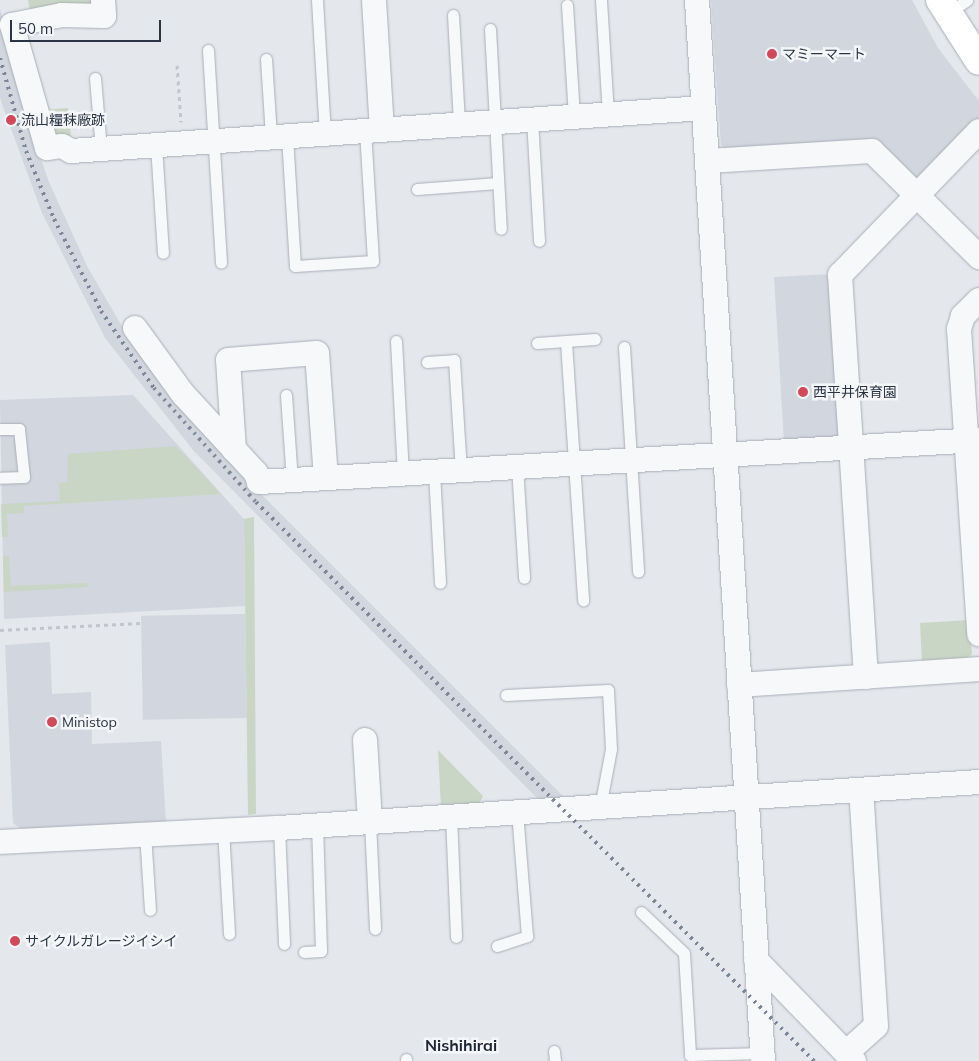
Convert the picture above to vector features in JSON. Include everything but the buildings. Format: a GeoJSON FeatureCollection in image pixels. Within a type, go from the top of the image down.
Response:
{"type":"FeatureCollection","features":[{"type":"Feature","properties":{"kind":"street"},"geometry":{"type":"LineString","coordinates":[[103,0],[104,16],[62,15],[12,25],[47,148],[62,146],[71,151],[703,108]]}},
{"type":"Feature","properties":{"kind":"street"},"geometry":{"type":"LineString","coordinates":[[374,0],[374,130]]}},
{"type":"Feature","properties":{"kind":"street"},"geometry":{"type":"LineString","coordinates":[[697,0],[763,1057]]}},
{"type":"Feature","properties":{"kind":"street"},"geometry":{"type":"LineString","coordinates":[[951,4],[979,62]]}},
{"type":"Feature","properties":{"kind":"street"},"geometry":{"type":"LineString","coordinates":[[866,677],[840,275],[979,131]]}},
{"type":"Feature","properties":{"kind":"street"},"geometry":{"type":"LineString","coordinates":[[708,161],[872,151],[979,257]]}},
{"type":"Feature","properties":{"kind":"street"},"geometry":{"type":"LineString","coordinates":[[979,300],[963,316],[959,329],[972,440],[979,634]]}},
{"type":"Feature","properties":{"kind":"street"},"geometry":{"type":"LineString","coordinates":[[135,328],[183,394],[256,473],[259,482],[972,440]]}},
{"type":"Feature","properties":{"kind":"street"},"geometry":{"type":"LineString","coordinates":[[234,450],[228,360],[317,353],[326,478]]}},
{"type":"Feature","properties":{"kind":"street"},"geometry":{"type":"LineString","coordinates":[[739,685],[979,669]]}},
{"type":"Feature","properties":{"kind":"street"},"geometry":{"type":"LineString","coordinates":[[365,740],[370,822]]}},
{"type":"Feature","properties":{"kind":"street"},"geometry":{"type":"LineString","coordinates":[[0,842],[145,833],[279,828],[979,782]]}},
{"type":"Feature","properties":{"kind":"street"},"geometry":{"type":"LineString","coordinates":[[756,960],[850,1057],[876,1026],[862,790]]}},
{"type":"Feature","properties":{"kind":"lane"},"geometry":{"type":"LineString","coordinates":[[317,0],[325,134]]}},
{"type":"Feature","properties":{"kind":"lane"},"geometry":{"type":"LineString","coordinates":[[601,0],[608,114]]}},
{"type":"Feature","properties":{"kind":"lane"},"geometry":{"type":"LineString","coordinates":[[567,6],[574,116]]}},
{"type":"Feature","properties":{"kind":"lane"},"geometry":{"type":"LineString","coordinates":[[453,15],[459,124]]}},
{"type":"Feature","properties":{"kind":"lane"},"geometry":{"type":"LineString","coordinates":[[490,29],[501,229]]}},
{"type":"Feature","properties":{"kind":"lane"},"geometry":{"type":"LineString","coordinates":[[208,50],[221,263]]}},
{"type":"Feature","properties":{"kind":"lane"},"geometry":{"type":"LineString","coordinates":[[266,59],[279,137],[295,266],[373,261],[374,130]]}},
{"type":"Feature","properties":{"kind":"lane"},"geometry":{"type":"LineString","coordinates":[[94,78],[100,149]]}},
{"type":"Feature","properties":{"kind":"lane"},"geometry":{"type":"LineString","coordinates":[[532,120],[539,242]]}},
{"type":"Feature","properties":{"kind":"lane"},"geometry":{"type":"LineString","coordinates":[[156,145],[163,252]]}},
{"type":"Feature","properties":{"kind":"lane"},"geometry":{"type":"LineString","coordinates":[[417,188],[498,184]]}},
{"type":"Feature","properties":{"kind":"lane"},"geometry":{"type":"LineString","coordinates":[[538,343],[594,339]]}},
{"type":"Feature","properties":{"kind":"lane"},"geometry":{"type":"LineString","coordinates":[[396,341],[403,474]]}},
{"type":"Feature","properties":{"kind":"lane"},"geometry":{"type":"LineString","coordinates":[[566,342],[583,600]]}},
{"type":"Feature","properties":{"kind":"lane"},"geometry":{"type":"LineString","coordinates":[[624,347],[638,572]]}},
{"type":"Feature","properties":{"kind":"lane"},"geometry":{"type":"LineString","coordinates":[[427,362],[454,360],[461,470]]}},
{"type":"Feature","properties":{"kind":"lane"},"geometry":{"type":"LineString","coordinates":[[286,395],[292,480]]}},
{"type":"Feature","properties":{"kind":"lane"},"geometry":{"type":"LineString","coordinates":[[0,429],[20,428],[24,477],[0,478]]}},
{"type":"Feature","properties":{"kind":"lane"},"geometry":{"type":"LineString","coordinates":[[517,466],[524,578]]}},
{"type":"Feature","properties":{"kind":"lane"},"geometry":{"type":"LineString","coordinates":[[434,472],[440,583]]}},
{"type":"Feature","properties":{"kind":"lane"},"geometry":{"type":"LineString","coordinates":[[506,695],[608,690],[611,749],[600,807]]}},
{"type":"Feature","properties":{"kind":"lane"},"geometry":{"type":"LineString","coordinates":[[496,946],[527,936],[517,812]]}},
{"type":"Feature","properties":{"kind":"lane"},"geometry":{"type":"LineString","coordinates":[[451,816],[456,937]]}},
{"type":"Feature","properties":{"kind":"lane"},"geometry":{"type":"LineString","coordinates":[[370,822],[375,929]]}},
{"type":"Feature","properties":{"kind":"lane"},"geometry":{"type":"LineString","coordinates":[[304,952],[321,951],[317,825]]}},
{"type":"Feature","properties":{"kind":"lane"},"geometry":{"type":"LineString","coordinates":[[279,828],[284,944]]}},
{"type":"Feature","properties":{"kind":"lane"},"geometry":{"type":"LineString","coordinates":[[223,830],[229,934]]}},
{"type":"Feature","properties":{"kind":"lane"},"geometry":{"type":"LineString","coordinates":[[145,833],[150,910]]}},
{"type":"Feature","properties":{"kind":"lane"},"geometry":{"type":"LineString","coordinates":[[642,912],[684,953],[690,1055],[763,1057]]}},
{"type":"Feature","properties":{"kind":"path"},"geometry":{"type":"LineString","coordinates":[[177,65],[183,143]]}},
{"type":"Feature","properties":{"kind":"path"},"geometry":{"type":"LineString","coordinates":[[0,630],[141,623]]}},
{"type":"Feature","properties":{"kind":"shaded area"},"geometry":{"type":"Polygon","coordinates":[[[711,0],[912,0],[938,48],[979,101],[979,118],[922,177],[912,178],[875,140],[727,151],[721,145],[711,0]]]}},
{"type":"Feature","properties":{"kind":"shaded area"},"geometry":{"type":"Polygon","coordinates":[[[0,9],[34,139],[49,182],[87,266],[128,337],[239,472],[565,798],[540,801],[193,450],[105,338],[42,213],[3,107],[0,97],[0,9]]]}},
{"type":"Feature","properties":{"kind":"shaded area"},"geometry":{"type":"Polygon","coordinates":[[[831,274],[842,431],[835,438],[784,442],[774,277],[831,274]]]}},
{"type":"Feature","properties":{"kind":"shaded area"},"geometry":{"type":"Polygon","coordinates":[[[133,395],[244,519],[245,606],[4,619],[0,400],[133,395]]]}},
{"type":"Feature","properties":{"kind":"shaded area"},"geometry":{"type":"Polygon","coordinates":[[[245,614],[247,718],[143,720],[141,616],[245,614]]]}},
{"type":"Feature","properties":{"kind":"shaded area"},"geometry":{"type":"Polygon","coordinates":[[[50,642],[52,694],[91,692],[92,744],[161,741],[166,822],[22,830],[13,823],[5,645],[50,642]]]}},
{"type":"Feature","properties":{"kind":"green space"},"geometry":{"type":"Polygon","coordinates":[[[28,0],[95,1],[88,7],[30,11],[28,0]]]}},
{"type":"Feature","properties":{"kind":"green space"},"geometry":{"type":"Polygon","coordinates":[[[68,108],[71,136],[58,137],[51,132],[43,110],[68,108]]]}},
{"type":"Feature","properties":{"kind":"green space"},"geometry":{"type":"Polygon","coordinates":[[[176,446],[221,494],[24,506],[24,513],[7,514],[8,537],[2,537],[1,504],[60,501],[59,483],[67,482],[68,454],[176,446]]]}},
{"type":"Feature","properties":{"kind":"green space"},"geometry":{"type":"Polygon","coordinates":[[[254,517],[256,814],[248,815],[244,519],[254,517]]]}},
{"type":"Feature","properties":{"kind":"green space"},"geometry":{"type":"Polygon","coordinates":[[[3,556],[9,556],[11,586],[87,583],[88,587],[4,592],[3,556]]]}},
{"type":"Feature","properties":{"kind":"green space"},"geometry":{"type":"Polygon","coordinates":[[[969,620],[972,654],[965,660],[922,664],[920,623],[969,620]]]}},
{"type":"Feature","properties":{"kind":"green space"},"geometry":{"type":"Polygon","coordinates":[[[438,750],[483,796],[479,804],[441,807],[438,750]]]}},
{"type":"Feature","properties":{"kind":"railway"},"geometry":{"type":"LineString","coordinates":[[0,58],[26,151],[54,219],[101,311],[154,388],[256,502],[814,1061]]}},
{"type":"Feature","properties":{"kind":"place","name":"マミーマート"},"geometry":{"type":"Point","coordinates":[772,54]}},
{"type":"Feature","properties":{"kind":"place","name":"流山糧秣廠跡"},"geometry":{"type":"Point","coordinates":[11,120]}},
{"type":"Feature","properties":{"kind":"place","name":"西平井保育園"},"geometry":{"type":"Point","coordinates":[803,392]}},
{"type":"Feature","properties":{"kind":"place","name":"Ministop"},"geometry":{"type":"Point","coordinates":[52,722]}},
{"type":"Feature","properties":{"kind":"place","name":"サイクルガレージイシイ"},"geometry":{"type":"Point","coordinates":[15,941]}},
{"type":"Feature","properties":{"kind":"district","name":"Nishihirai"},"geometry":{"type":"Point","coordinates":[461,1045]}}]}
